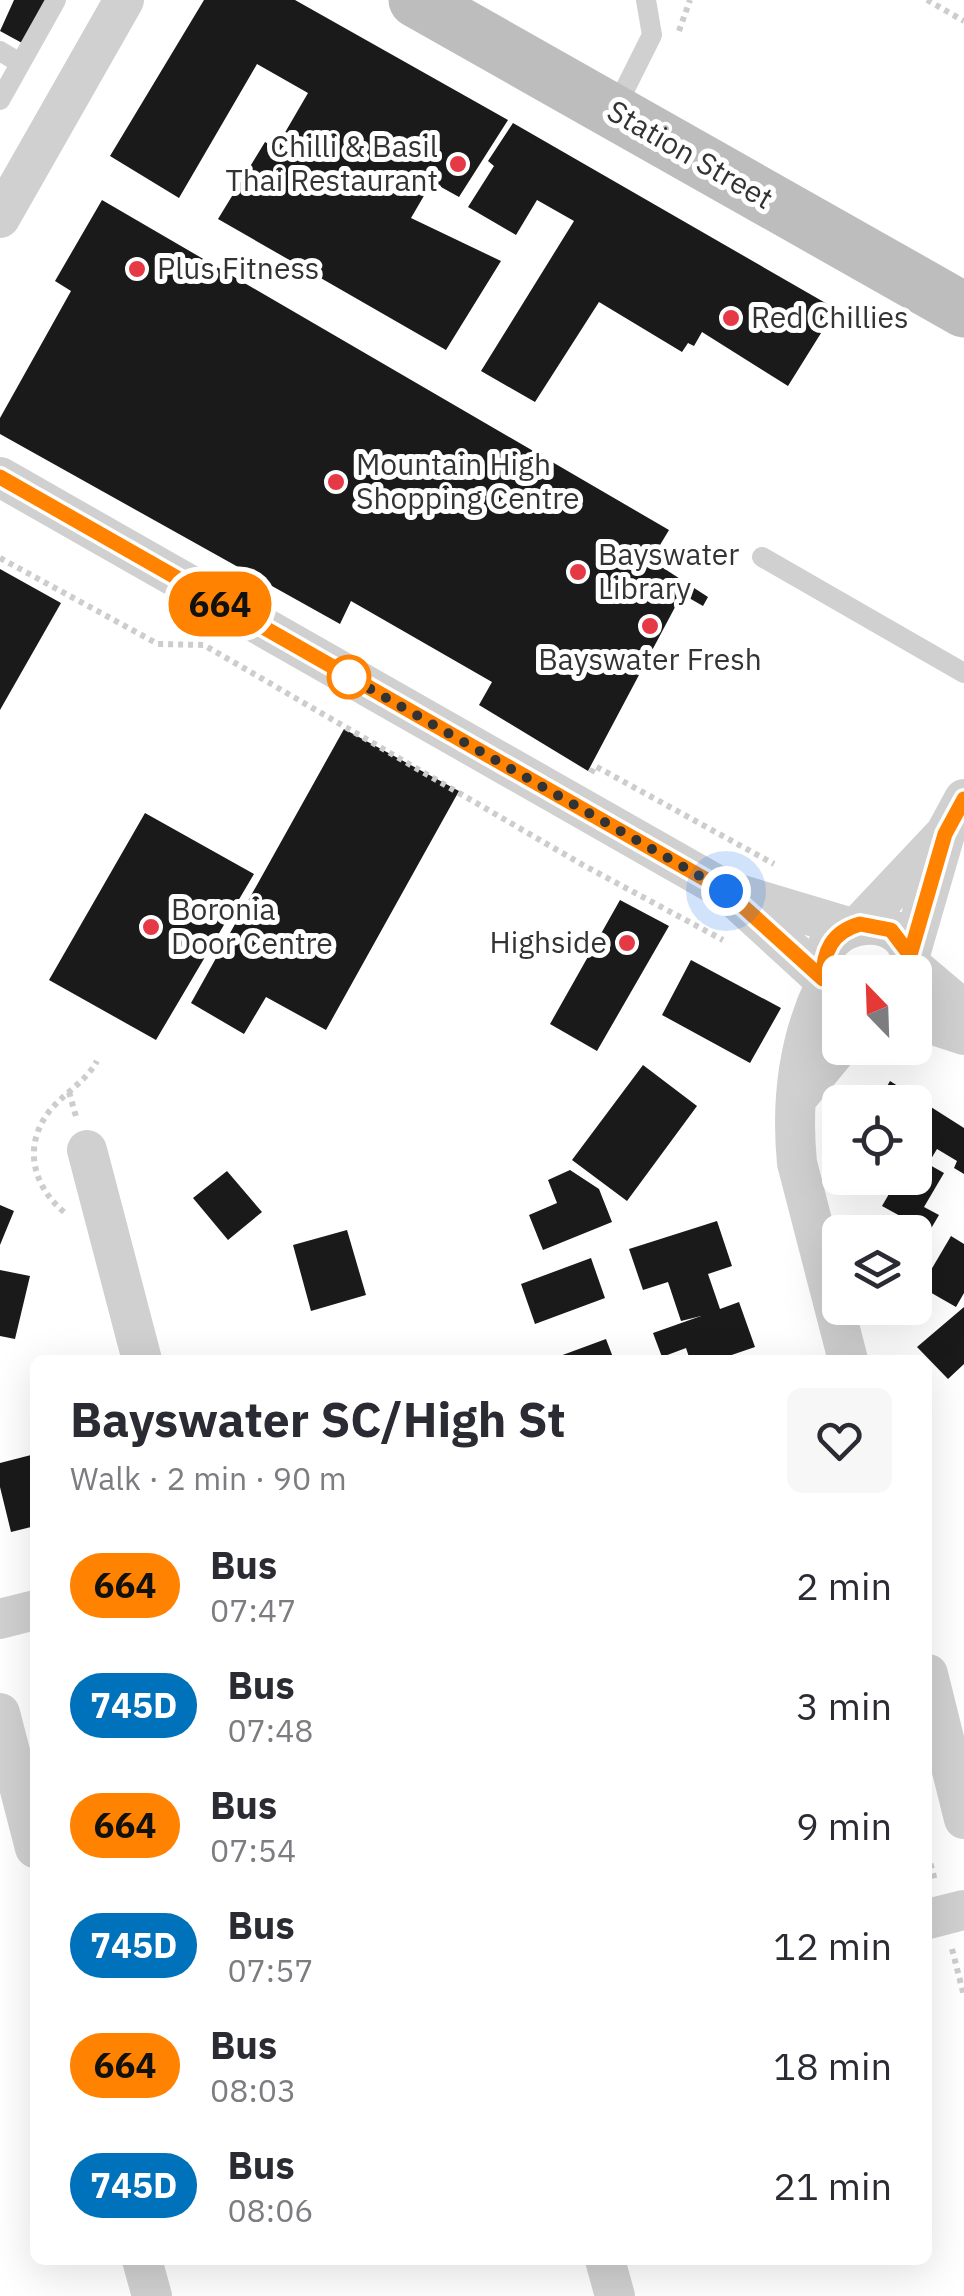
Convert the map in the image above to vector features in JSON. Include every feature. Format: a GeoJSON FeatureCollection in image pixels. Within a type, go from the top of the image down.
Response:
{"type":"FeatureCollection","features":[{"type":"Feature","properties":{"kind":"main road","name":"Station Street"},"geometry":{"type":"LineString","coordinates":[[416,0],[962,304]]}},
{"type":"Feature","properties":{"kind":"street"},"geometry":{"type":"LineString","coordinates":[[0,218],[124,0]]}},
{"type":"Feature","properties":{"kind":"street"},"geometry":{"type":"LineString","coordinates":[[0,477],[726,891],[822,982]]}},
{"type":"Feature","properties":{"kind":"street"},"geometry":{"type":"LineString","coordinates":[[824,955],[832,940],[854,925],[954,817]]}},
{"type":"Feature","properties":{"kind":"street"},"geometry":{"type":"LineString","coordinates":[[914,955],[954,817]]}},
{"type":"Feature","properties":{"kind":"street"},"geometry":{"type":"LineString","coordinates":[[726,891],[854,925],[891,930],[906,955]]}},
{"type":"Feature","properties":{"kind":"street"},"geometry":{"type":"LineString","coordinates":[[932,982],[964,1010]]}},
{"type":"Feature","properties":{"kind":"street"},"geometry":{"type":"LineString","coordinates":[[822,1000],[807,1022],[798,1059],[796,1164],[847,1355]]}},
{"type":"Feature","properties":{"kind":"street"},"geometry":{"type":"LineString","coordinates":[[932,1025],[964,1035]]}},
{"type":"Feature","properties":{"kind":"street"},"geometry":{"type":"LineString","coordinates":[[798,1097],[824,1065]]}},
{"type":"Feature","properties":{"kind":"street"},"geometry":{"type":"LineString","coordinates":[[87,1150],[141,1355]]}},
{"type":"Feature","properties":{"kind":"street"},"geometry":{"type":"LineString","coordinates":[[0,1620],[30,1611]]}},
{"type":"Feature","properties":{"kind":"street"},"geometry":{"type":"LineString","coordinates":[[932,1690],[964,1819]]}},
{"type":"Feature","properties":{"kind":"street"},"geometry":{"type":"LineString","coordinates":[[0,1713],[30,1829]]}},
{"type":"Feature","properties":{"kind":"street"},"geometry":{"type":"LineString","coordinates":[[938,1916],[964,1910]]}},
{"type":"Feature","properties":{"kind":"street"},"geometry":{"type":"LineString","coordinates":[[143,2265],[152,2296]]}},
{"type":"Feature","properties":{"kind":"street"},"geometry":{"type":"LineString","coordinates":[[606,2265],[614,2296]]}},
{"type":"Feature","properties":{"kind":"lane"},"geometry":{"type":"LineString","coordinates":[[0,100],[56,0]]}},
{"type":"Feature","properties":{"kind":"lane"},"geometry":{"type":"LineString","coordinates":[[614,112],[652,35],[646,0]]}},
{"type":"Feature","properties":{"kind":"lane"},"geometry":{"type":"LineString","coordinates":[[0,51],[20,63]]}},
{"type":"Feature","properties":{"kind":"lane"},"geometry":{"type":"LineString","coordinates":[[762,557],[964,673]]}},
{"type":"Feature","properties":{"kind":"path"},"geometry":{"type":"LineString","coordinates":[[673,46],[690,0]]}},
{"type":"Feature","properties":{"kind":"path"},"geometry":{"type":"LineString","coordinates":[[927,0],[964,21]]}},
{"type":"Feature","properties":{"kind":"path"},"geometry":{"type":"LineString","coordinates":[[0,558],[158,644],[204,644],[583,865],[730,944]]}},
{"type":"Feature","properties":{"kind":"path"},"geometry":{"type":"LineString","coordinates":[[932,1879],[938,1916],[964,1996]]}},
{"type":"Feature","properties":{"kind":"building"},"geometry":{"type":"Polygon","coordinates":[[[14,0],[47,0],[22,43],[0,31],[14,0]]]}},
{"type":"Feature","properties":{"kind":"building"},"geometry":{"type":"Polygon","coordinates":[[[204,0],[295,0],[508,120],[459,197],[432,182],[411,218],[501,261],[446,350],[218,219],[265,142],[276,148],[308,93],[257,64],[179,198],[110,156],[204,0]]]}},
{"type":"Feature","properties":{"kind":"building"},"geometry":{"type":"Polygon","coordinates":[[[513,123],[836,309],[788,386],[702,332],[694,346],[688,343],[682,352],[599,302],[535,402],[481,371],[574,221],[537,200],[516,235],[468,207],[494,166],[488,161],[513,123]]]}},
{"type":"Feature","properties":{"kind":"building","name":"Mountain High Shopping Centre"},"geometry":{"type":"Polygon","coordinates":[[[102,200],[669,530],[651,560],[708,597],[703,606],[682,594],[588,771],[479,705],[492,682],[351,601],[340,624],[0,434],[0,418],[71,291],[55,281],[102,200]]]}},
{"type":"Feature","properties":{"kind":"building"},"geometry":{"type":"Polygon","coordinates":[[[0,569],[61,603],[0,710],[0,569]]]}},
{"type":"Feature","properties":{"kind":"building"},"geometry":{"type":"Polygon","coordinates":[[[344,729],[459,791],[326,1030],[266,997],[244,1034],[191,1003],[344,729]]]}},
{"type":"Feature","properties":{"kind":"building","name":"Boronia Door Centre"},"geometry":{"type":"Polygon","coordinates":[[[145,813],[254,874],[156,1040],[49,980],[145,813]]]}},
{"type":"Feature","properties":{"kind":"building"},"geometry":{"type":"Polygon","coordinates":[[[620,900],[669,926],[597,1051],[550,1024],[620,900]]]}},
{"type":"Feature","properties":{"kind":"building"},"geometry":{"type":"Polygon","coordinates":[[[691,960],[781,1008],[750,1063],[662,1015],[691,960]]]}},
{"type":"Feature","properties":{"kind":"building"},"geometry":{"type":"Polygon","coordinates":[[[643,1065],[697,1106],[627,1201],[572,1160],[643,1065]]]}},
{"type":"Feature","properties":{"kind":"building"},"geometry":{"type":"Polygon","coordinates":[[[932,1108],[964,1128],[964,1174],[954,1168],[957,1161],[937,1149],[932,1157],[932,1108]]]}},
{"type":"Feature","properties":{"kind":"building"},"geometry":{"type":"Polygon","coordinates":[[[932,1166],[944,1173],[932,1193],[932,1166]]]}},
{"type":"Feature","properties":{"kind":"building"},"geometry":{"type":"Polygon","coordinates":[[[570,1170],[599,1189],[612,1222],[543,1250],[529,1215],[557,1203],[548,1180],[570,1170]]]}},
{"type":"Feature","properties":{"kind":"building"},"geometry":{"type":"Polygon","coordinates":[[[227,1171],[262,1212],[228,1240],[193,1198],[227,1171]]]}},
{"type":"Feature","properties":{"kind":"building"},"geometry":{"type":"Polygon","coordinates":[[[888,1195],[931,1195],[924,1207],[939,1215],[932,1227],[932,1215],[898,1215],[882,1206],[888,1195]]]}},
{"type":"Feature","properties":{"kind":"building"},"geometry":{"type":"Polygon","coordinates":[[[0,1205],[14,1211],[0,1245],[0,1205]]]}},
{"type":"Feature","properties":{"kind":"building"},"geometry":{"type":"Polygon","coordinates":[[[717,1221],[732,1266],[708,1274],[720,1309],[739,1302],[755,1347],[732,1355],[688,1355],[686,1348],[661,1355],[653,1333],[701,1316],[681,1321],[668,1282],[643,1290],[629,1249],[717,1221]]]}},
{"type":"Feature","properties":{"kind":"building"},"geometry":{"type":"Polygon","coordinates":[[[347,1230],[366,1295],[311,1311],[293,1245],[347,1230]]]}},
{"type":"Feature","properties":{"kind":"building"},"geometry":{"type":"Polygon","coordinates":[[[951,1236],[964,1244],[964,1293],[956,1307],[932,1293],[932,1268],[951,1236]]]}},
{"type":"Feature","properties":{"kind":"building"},"geometry":{"type":"Polygon","coordinates":[[[591,1258],[605,1298],[535,1324],[521,1284],[591,1258]]]}},
{"type":"Feature","properties":{"kind":"building"},"geometry":{"type":"Polygon","coordinates":[[[0,1270],[30,1276],[15,1339],[0,1336],[0,1270]]]}},
{"type":"Feature","properties":{"kind":"building"},"geometry":{"type":"Polygon","coordinates":[[[964,1307],[964,1364],[948,1379],[932,1362],[932,1355],[925,1355],[917,1347],[964,1307]]]}},
{"type":"Feature","properties":{"kind":"building"},"geometry":{"type":"Polygon","coordinates":[[[606,1339],[612,1355],[563,1355],[606,1339]]]}},
{"type":"Feature","properties":{"kind":"building"},"geometry":{"type":"Polygon","coordinates":[[[30,1455],[30,1527],[11,1532],[0,1487],[0,1463],[30,1455]]]}},
{"type":"Feature","properties":{"kind":"bus line","name":"664"},"geometry":{"type":"LineString","coordinates":[[0,477],[726,891],[823,979],[823,958],[832,940],[848,927],[876,924],[891,930],[910,955],[945,834],[964,799]]}},
{"type":"Feature","properties":{"kind":"place","name":"Chilli & Basil Thai Restaurant"},"geometry":{"type":"Point","coordinates":[458,164]}},
{"type":"Feature","properties":{"kind":"place","name":"Plus Fitness"},"geometry":{"type":"Point","coordinates":[137,269]}},
{"type":"Feature","properties":{"kind":"place","name":"Red Chillies"},"geometry":{"type":"Point","coordinates":[731,318]}},
{"type":"Feature","properties":{"kind":"place","name":"Mountain High Shopping Centre"},"geometry":{"type":"Point","coordinates":[336,482]}},
{"type":"Feature","properties":{"kind":"place","name":"Bayswater Library"},"geometry":{"type":"Point","coordinates":[578,572]}},
{"type":"Feature","properties":{"kind":"place","name":"Bayswater Fresh"},"geometry":{"type":"Point","coordinates":[650,626]}},
{"type":"Feature","properties":{"kind":"place","name":"Boronia Door Centre"},"geometry":{"type":"Point","coordinates":[151,927]}},
{"type":"Feature","properties":{"kind":"place","name":"Highside"},"geometry":{"type":"Point","coordinates":[627,943]}},
{"type":"Feature","properties":{"kind":"route"},"geometry":{"type":"LineString","coordinates":[[349,677],[344,674],[726,891]]}}]}
